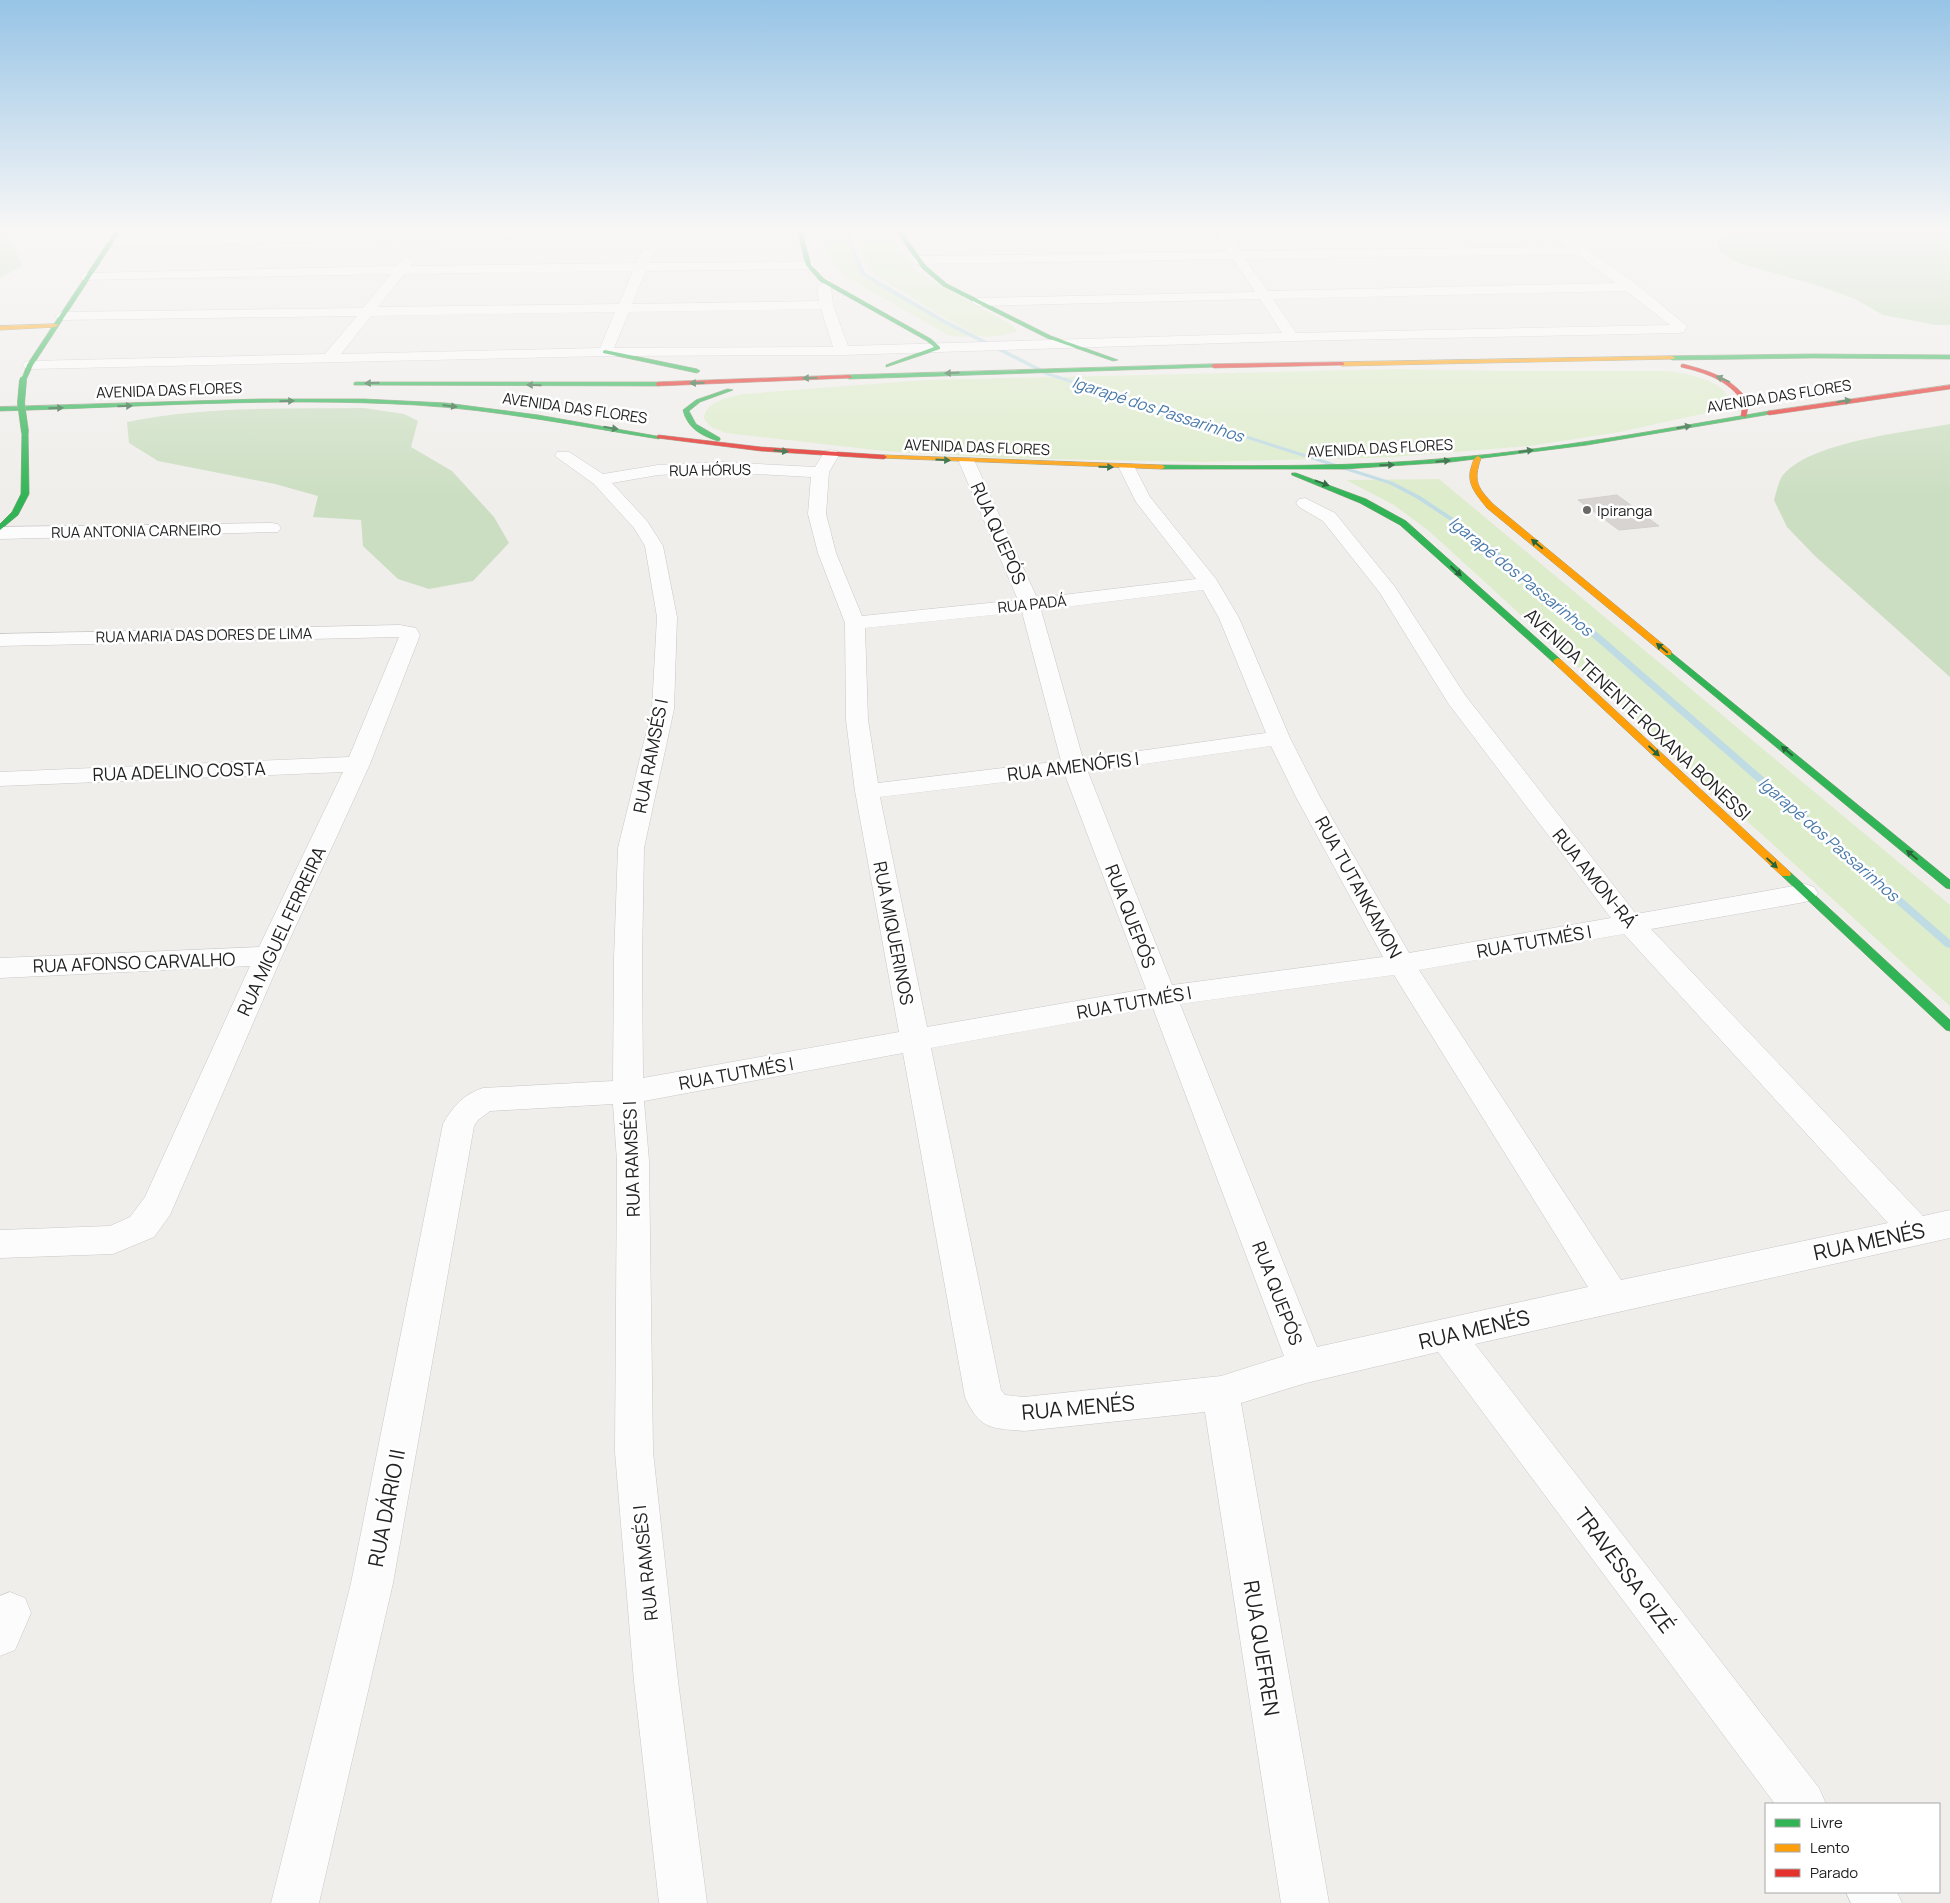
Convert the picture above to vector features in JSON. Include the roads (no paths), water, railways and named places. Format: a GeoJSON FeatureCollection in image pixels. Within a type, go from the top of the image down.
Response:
{"type":"FeatureCollection","features":[{"type":"Feature","properties":{"kind":"main road"},"geometry":{"type":"LineString","coordinates":[[0,328],[59,321]]}},
{"type":"Feature","properties":{"kind":"main road"},"geometry":{"type":"LineString","coordinates":[[0,528],[15,513],[25,494],[25,432],[21,403],[23,380],[30,365],[59,321]]}},
{"type":"Feature","properties":{"kind":"main road"},"geometry":{"type":"LineString","coordinates":[[858,376],[938,348],[929,340],[895,321]]}},
{"type":"Feature","properties":{"kind":"main road"},"geometry":{"type":"LineString","coordinates":[[1016,321],[1084,352],[1153,367]]}},
{"type":"Feature","properties":{"kind":"main road"},"geometry":{"type":"LineString","coordinates":[[605,352],[680,369],[763,380]]}},
{"type":"Feature","properties":{"kind":"main road","name":"AVENIDA DAS FLORES"},"geometry":{"type":"LineString","coordinates":[[343,384],[412,383],[576,386],[1153,367],[1812,356],[1950,357]]}},
{"type":"Feature","properties":{"kind":"main road"},"geometry":{"type":"LineString","coordinates":[[1647,359],[1700,370],[1736,386],[1746,402],[1744,416]]}},
{"type":"Feature","properties":{"kind":"main road"},"geometry":{"type":"LineString","coordinates":[[732,446],[693,427],[687,420],[686,410],[698,400],[763,380]]}},
{"type":"Feature","properties":{"kind":"main road","name":"AVENIDA DAS FLORES"},"geometry":{"type":"LineString","coordinates":[[0,409],[283,402],[417,403],[520,415],[732,446],[825,464],[967,462],[1127,468],[1330,467],[1409,464],[1478,458],[1636,436],[1744,416],[1878,395],[1950,387]]}},
{"type":"Feature","properties":{"kind":"main road"},"geometry":{"type":"LineString","coordinates":[[9,393],[36,392]]}},
{"type":"Feature","properties":{"kind":"main road"},"geometry":{"type":"LineString","coordinates":[[1478,458],[1470,476],[1471,483],[1490,506],[1950,886]]}},
{"type":"Feature","properties":{"kind":"main road","name":"AVENIDA TENENTE ROXANA BONESSI"},"geometry":{"type":"LineString","coordinates":[[1276,467],[1351,494],[1377,506],[1403,523],[1593,693],[1950,1028]]}},
{"type":"Feature","properties":{"kind":"street"},"geometry":{"type":"LineString","coordinates":[[59,321],[66,321]]}},
{"type":"Feature","properties":{"kind":"street"},"geometry":{"type":"LineString","coordinates":[[329,359],[360,321]]}},
{"type":"Feature","properties":{"kind":"street"},"geometry":{"type":"LineString","coordinates":[[605,352],[618,321]]}},
{"type":"Feature","properties":{"kind":"street"},"geometry":{"type":"LineString","coordinates":[[832,321],[842,350]]}},
{"type":"Feature","properties":{"kind":"street"},"geometry":{"type":"LineString","coordinates":[[1281,321],[1292,337]]}},
{"type":"Feature","properties":{"kind":"street"},"geometry":{"type":"LineString","coordinates":[[30,365],[605,352],[938,348],[1292,337],[1679,329],[1680,326],[1673,321]]}},
{"type":"Feature","properties":{"kind":"street","name":"RUA RAMSÉS I"},"geometry":{"type":"LineString","coordinates":[[563,456],[600,480],[641,525],[654,546],[666,617],[663,709],[631,848],[628,959],[628,1092],[634,1161],[634,1452],[656,1681],[683,1903]]}},
{"type":"Feature","properties":{"kind":"street","name":"RUA QUEPÓS"},"geometry":{"type":"LineString","coordinates":[[967,462],[1030,604],[1074,767],[1306,1366]]}},
{"type":"Feature","properties":{"kind":"street","name":"RUA HÓRUS"},"geometry":{"type":"LineString","coordinates":[[600,480],[658,470],[825,464]]}},
{"type":"Feature","properties":{"kind":"street","name":"RUA MIQUERINOS"},"geometry":{"type":"LineString","coordinates":[[825,464],[817,514],[821,534],[854,623],[857,720],[867,792],[984,1397],[995,1411]]}},
{"type":"Feature","properties":{"kind":"street","name":"RUA TUTANKAMON"},"geometry":{"type":"LineString","coordinates":[[1127,468],[1142,498],[1209,583],[1229,618],[1279,738],[1308,797],[1401,964],[1613,1297]]}},
{"type":"Feature","properties":{"kind":"street","name":"RUA AMON-RÁ"},"geometry":{"type":"LineString","coordinates":[[1305,503],[1329,517],[1388,591],[1456,698],[1630,924],[1916,1231]]}},
{"type":"Feature","properties":{"kind":"street","name":"RUA ANTONIA CARNEIRO"},"geometry":{"type":"LineString","coordinates":[[0,533],[272,528]]}},
{"type":"Feature","properties":{"kind":"street","name":"RUA PADÁ"},"geometry":{"type":"LineString","coordinates":[[854,623],[1209,583]]}},
{"type":"Feature","properties":{"kind":"street","name":"RUA MARIA DAS DORES DE LIMA"},"geometry":{"type":"LineString","coordinates":[[0,640],[409,632]]}},
{"type":"Feature","properties":{"kind":"street","name":"RUA MIGUEL FERREIRA"},"geometry":{"type":"LineString","coordinates":[[0,1244],[113,1240],[142,1227],[158,1206],[268,956],[358,764],[410,635],[409,632]]}},
{"type":"Feature","properties":{"kind":"street","name":"RUA AMENÓFIS I"},"geometry":{"type":"LineString","coordinates":[[867,792],[1074,767],[1279,738]]}},
{"type":"Feature","properties":{"kind":"street","name":"RUA ADELINO COSTA"},"geometry":{"type":"LineString","coordinates":[[0,778],[358,764]]}},
{"type":"Feature","properties":{"kind":"street","name":"RUA TUTMÉS I"},"geometry":{"type":"LineString","coordinates":[[466,1112],[483,1100],[628,1092],[915,1042],[1162,996],[1401,964],[1805,893]]}},
{"type":"Feature","properties":{"kind":"street","name":"RUA AFONSO CARVALHO"},"geometry":{"type":"LineString","coordinates":[[0,968],[268,956]]}},
{"type":"Feature","properties":{"kind":"street","name":"RUA DÁRIO II"},"geometry":{"type":"LineString","coordinates":[[295,1903],[372,1583],[459,1124],[466,1112]]}},
{"type":"Feature","properties":{"kind":"street","name":"RUA MENÉS"},"geometry":{"type":"LineString","coordinates":[[995,1411],[1024,1414],[1221,1393],[1306,1366],[1950,1224]]}},
{"type":"Feature","properties":{"kind":"street","name":"TRAVESSA GIZÉ"},"geometry":{"type":"LineString","coordinates":[[1446,1336],[1802,1803]]}},
{"type":"Feature","properties":{"kind":"street","name":"RUA QUEFREN"},"geometry":{"type":"LineString","coordinates":[[1221,1393],[1305,1903]]}},
{"type":"Feature","properties":{"kind":"waterway","name":"Igarapé dos Passarinhos"},"geometry":{"type":"LineString","coordinates":[[943,321],[1048,374],[1391,483],[1418,497],[1471,532],[1601,640],[1950,945]]}},
{"type":"Feature","properties":{"kind":"place","name":"Ipiranga"},"geometry":{"type":"Point","coordinates":[1587,510]}}]}
